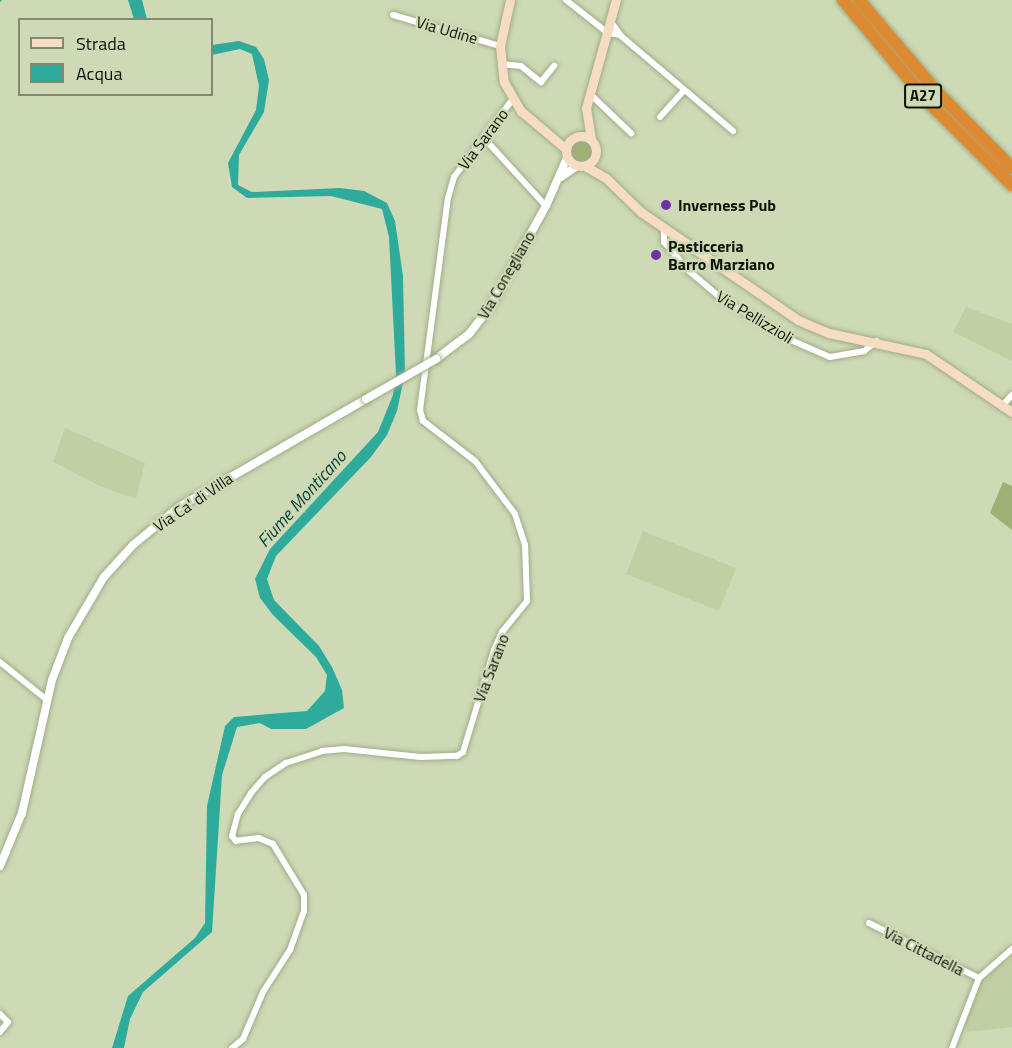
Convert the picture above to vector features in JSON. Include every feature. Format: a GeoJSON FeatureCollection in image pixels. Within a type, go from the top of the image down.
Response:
{"type":"FeatureCollection","features":[{"type":"Feature","properties":{"kind":"highway","name":"A27"},"geometry":{"type":"LineString","coordinates":[[843,0],[928,102],[1012,185]]}},
{"type":"Feature","properties":{"kind":"highway","name":"A27"},"geometry":{"type":"LineString","coordinates":[[859,0],[938,93],[1012,168]]}},
{"type":"Feature","properties":{"kind":"main road"},"geometry":{"type":"LineString","coordinates":[[510,0],[501,46],[501,63],[512,100],[531,122],[581,166],[606,178],[664,227],[798,320],[829,333],[909,348],[937,359],[1012,412]]}},
{"type":"Feature","properties":{"kind":"main road"},"geometry":{"type":"LineString","coordinates":[[606,178],[595,157],[596,147],[585,120],[616,0]]}},
{"type":"Feature","properties":{"kind":"main road"},"geometry":{"type":"LineString","coordinates":[[566,153],[578,135],[591,139]]}},
{"type":"Feature","properties":{"kind":"main road","name":"Via Conegliano"},"geometry":{"type":"LineString","coordinates":[[581,166],[595,157]]}},
{"type":"Feature","properties":{"kind":"street"},"geometry":{"type":"LineString","coordinates":[[567,0],[608,33],[621,36]]}},
{"type":"Feature","properties":{"kind":"street","name":"Via Udine"},"geometry":{"type":"LineString","coordinates":[[393,15],[501,46]]}},
{"type":"Feature","properties":{"kind":"street"},"geometry":{"type":"LineString","coordinates":[[611,22],[621,36],[733,131]]}},
{"type":"Feature","properties":{"kind":"street"},"geometry":{"type":"LineString","coordinates":[[501,63],[521,66],[541,82],[554,66]]}},
{"type":"Feature","properties":{"kind":"street"},"geometry":{"type":"LineString","coordinates":[[660,117],[684,90]]}},
{"type":"Feature","properties":{"kind":"street"},"geometry":{"type":"LineString","coordinates":[[589,98],[631,133]]}},
{"type":"Feature","properties":{"kind":"street","name":"Via Sarano"},"geometry":{"type":"LineString","coordinates":[[232,1048],[243,1039],[263,992],[290,950],[304,911],[304,895],[273,844],[259,838],[236,842],[232,836],[238,814],[251,793],[265,777],[286,763],[322,751],[457,756],[463,752],[502,632],[527,601],[525,545],[515,514],[475,461],[423,421],[420,410],[448,198],[454,177],[512,100]]}},
{"type":"Feature","properties":{"kind":"street"},"geometry":{"type":"LineString","coordinates":[[483,137],[546,206]]}},
{"type":"Feature","properties":{"kind":"street","name":"Via Conegliano"},"geometry":{"type":"LineString","coordinates":[[436,359],[469,334],[488,310],[561,177],[566,153]]}},
{"type":"Feature","properties":{"kind":"street","name":"Via Conegliano"},"geometry":{"type":"LineString","coordinates":[[561,177],[581,166]]}},
{"type":"Feature","properties":{"kind":"street","name":"Via Pellizzioli"},"geometry":{"type":"LineString","coordinates":[[664,227],[661,234],[664,242],[689,271],[722,299],[793,341],[830,357],[864,351],[877,342]]}},
{"type":"Feature","properties":{"kind":"street","name":"Via Ca' di Villa"},"geometry":{"type":"LineString","coordinates":[[0,866],[22,813],[47,699],[68,638],[104,577],[133,545],[194,497],[436,359]]}},
{"type":"Feature","properties":{"kind":"street"},"geometry":{"type":"LineString","coordinates":[[1002,406],[1012,395]]}},
{"type":"Feature","properties":{"kind":"street"},"geometry":{"type":"LineString","coordinates":[[0,662],[47,699]]}},
{"type":"Feature","properties":{"kind":"street","name":"Via Cittadella"},"geometry":{"type":"LineString","coordinates":[[869,923],[979,978]]}},
{"type":"Feature","properties":{"kind":"street","name":"Via Cittadella"},"geometry":{"type":"LineString","coordinates":[[952,1048],[979,978],[1012,949]]}},
{"type":"Feature","properties":{"kind":"street"},"geometry":{"type":"LineString","coordinates":[[0,1014],[8,1022],[0,1032]]}},
{"type":"Feature","properties":{"kind":"shaded area"},"geometry":{"type":"Polygon","coordinates":[[[580,139],[588,143],[592,151],[588,159],[580,163],[572,159],[568,151],[572,143],[580,139]]]}},
{"type":"Feature","properties":{"kind":"shaded area"},"geometry":{"type":"Polygon","coordinates":[[[966,307],[1012,324],[1012,361],[953,332],[966,307]]]}},
{"type":"Feature","properties":{"kind":"shaded area"},"geometry":{"type":"Polygon","coordinates":[[[65,428],[145,463],[136,499],[100,486],[53,462],[65,428]]]}},
{"type":"Feature","properties":{"kind":"shaded area"},"geometry":{"type":"Polygon","coordinates":[[[1003,482],[1012,486],[1012,530],[990,513],[1003,482]]]}},
{"type":"Feature","properties":{"kind":"shaded area"},"geometry":{"type":"Polygon","coordinates":[[[643,531],[736,568],[719,611],[626,574],[643,531]]]}},
{"type":"Feature","properties":{"kind":"shaded area"},"geometry":{"type":"Polygon","coordinates":[[[1012,954],[1012,1027],[967,1032],[965,1023],[980,984],[1000,962],[1008,963],[1012,954]]]}},
{"type":"Feature","properties":{"kind":"water"},"geometry":{"type":"Polygon","coordinates":[[[128,0],[142,0],[147,18],[134,18],[128,0]]]}},
{"type":"Feature","properties":{"kind":"water"},"geometry":{"type":"Polygon","coordinates":[[[239,41],[256,47],[264,59],[269,80],[264,112],[239,155],[238,185],[252,192],[340,188],[364,191],[387,203],[395,221],[403,276],[405,373],[397,411],[387,435],[371,457],[276,556],[267,579],[274,600],[319,646],[332,667],[342,690],[344,708],[306,729],[271,729],[260,723],[237,727],[222,775],[212,932],[143,992],[130,1019],[124,1048],[112,1048],[128,996],[195,938],[205,923],[207,806],[225,726],[234,717],[307,711],[325,691],[327,675],[316,657],[273,615],[260,598],[255,579],[270,549],[378,432],[393,395],[396,374],[389,237],[382,209],[331,196],[247,198],[232,187],[228,163],[256,110],[259,86],[252,54],[240,49],[213,55],[213,45],[239,41]]]}},
{"type":"Feature","properties":{"kind":"place","name":"Inverness Pub"},"geometry":{"type":"Point","coordinates":[666,205]}},
{"type":"Feature","properties":{"kind":"place","name":"Pasticceria Barro Marziano"},"geometry":{"type":"Point","coordinates":[656,255]}},
{"type":"Feature","properties":{"kind":"water label","name":"Fiume Monticano"},"geometry":{"type":"Point","coordinates":[302,499]}}]}
